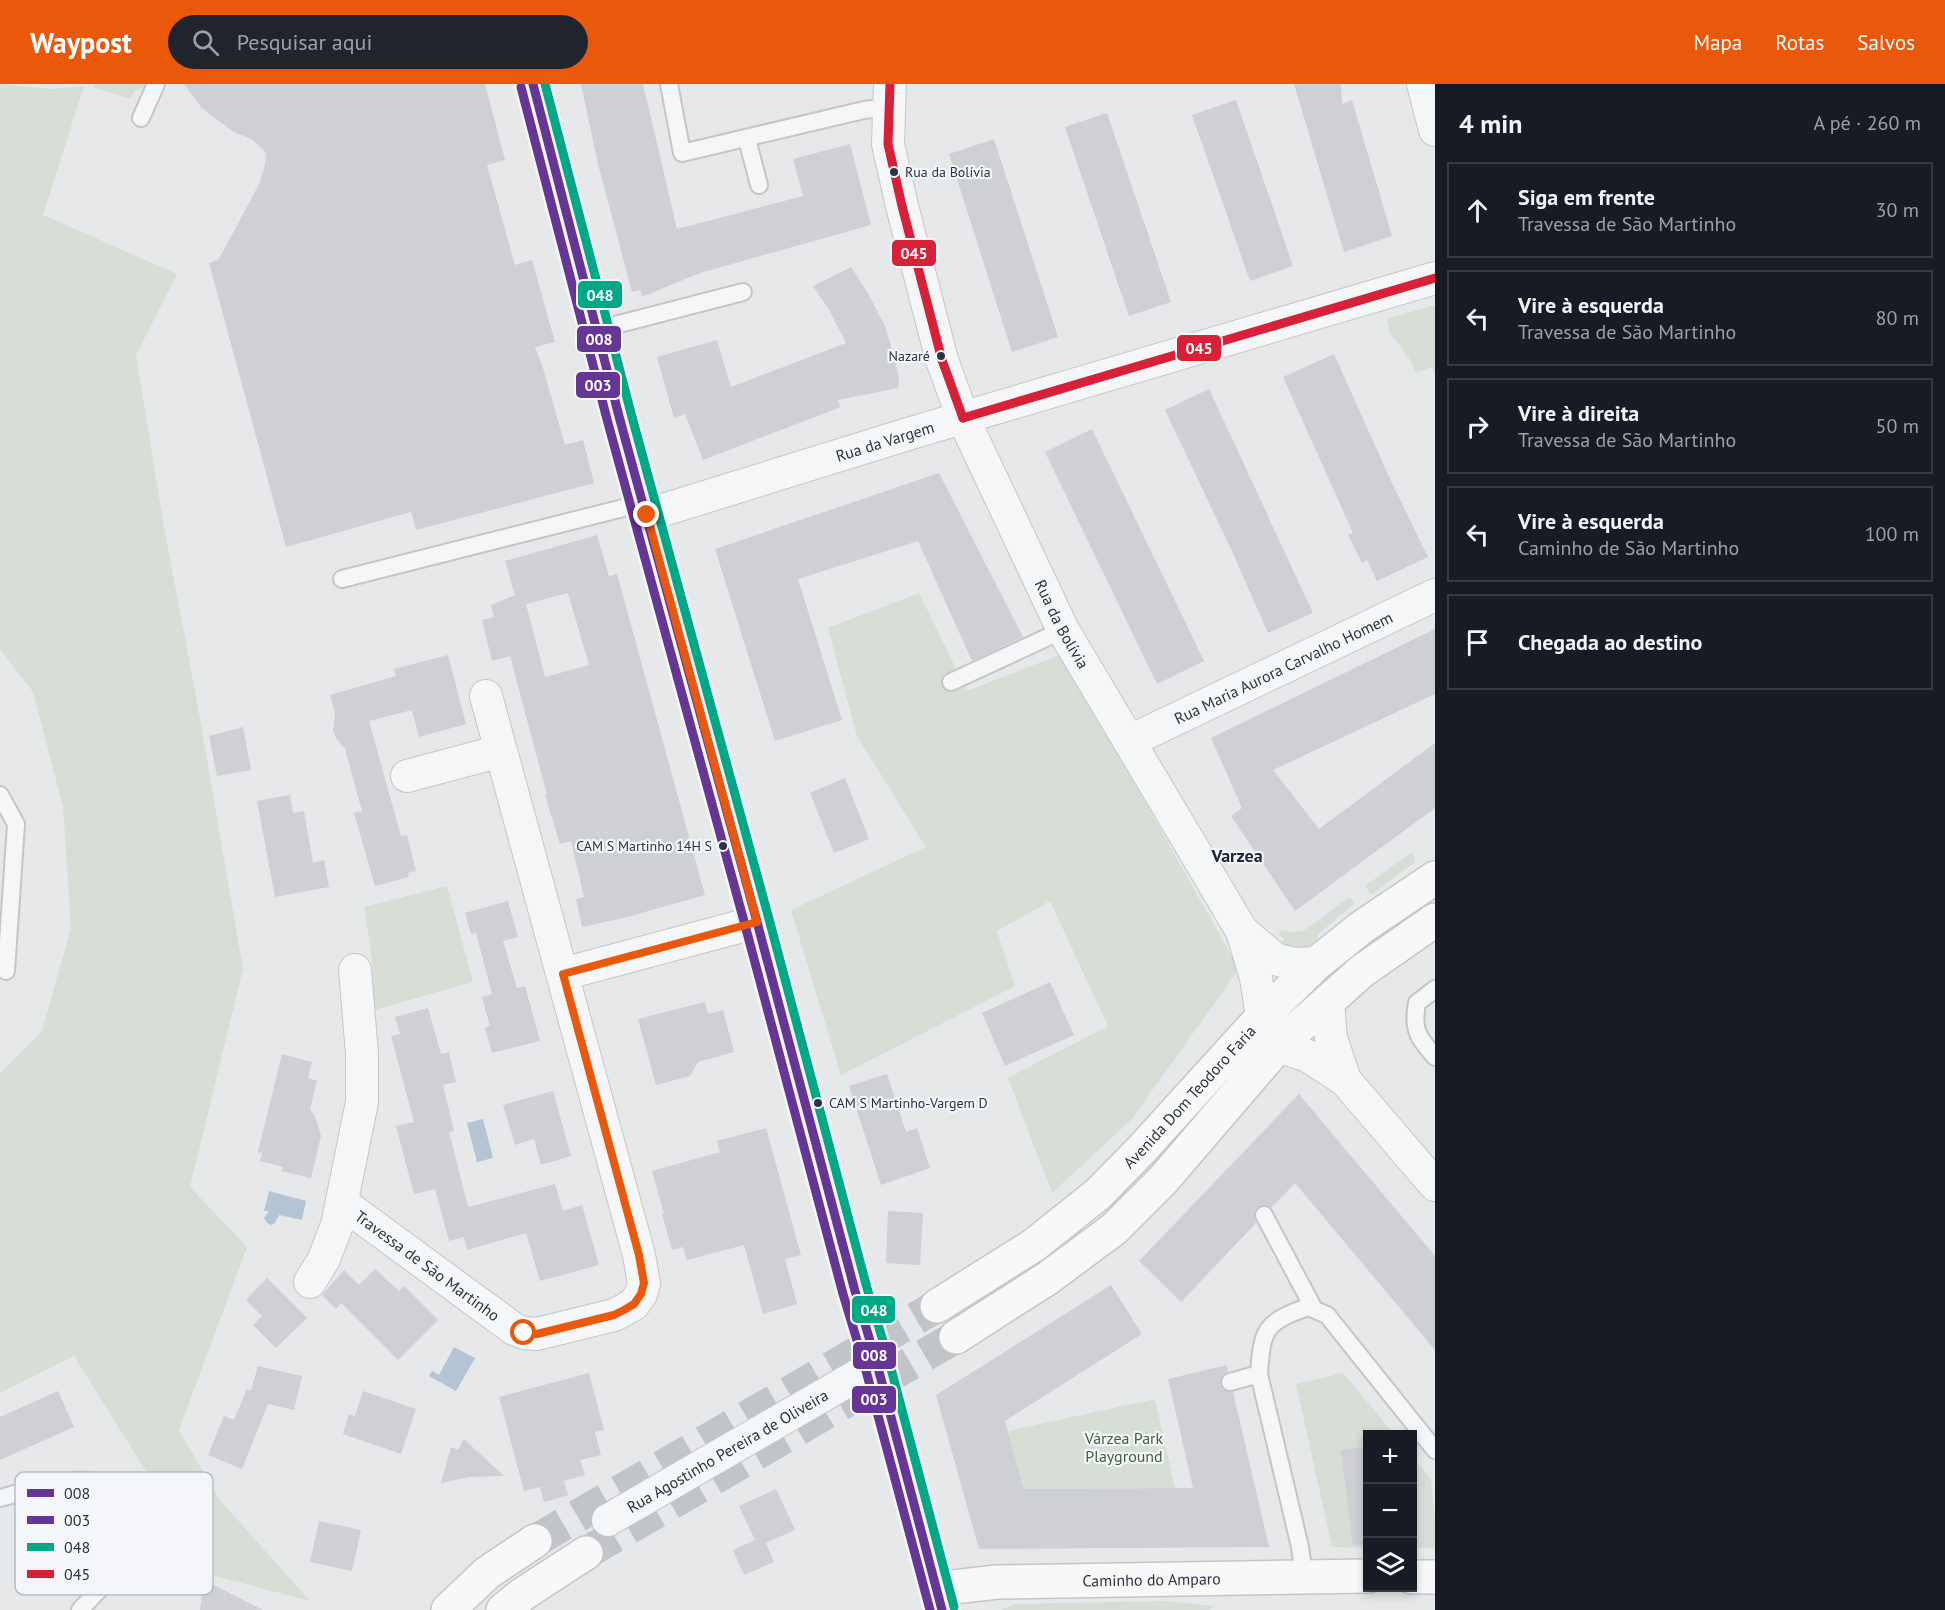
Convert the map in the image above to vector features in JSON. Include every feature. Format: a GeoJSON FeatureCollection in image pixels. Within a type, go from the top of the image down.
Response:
{"type":"FeatureCollection","features":[{"type":"Feature","properties":{"kind":"main road"},"geometry":{"type":"LineString","coordinates":[[533,84],[596,330],[939,1599]]}},
{"type":"Feature","properties":{"kind":"main road","name":"Avenida Dom Teodoro Faria"},"geometry":{"type":"LineString","coordinates":[[937,1306],[1034,1245],[1098,1194],[1262,1017],[1317,963],[1362,927],[1435,878]]}},
{"type":"Feature","properties":{"kind":"main road","name":"Avenida Dom Teodoro Faria"},"geometry":{"type":"LineString","coordinates":[[956,1337],[1048,1278],[1114,1229],[1163,1180],[1278,1046],[1362,971],[1435,920]]}},
{"type":"Feature","properties":{"kind":"main road"},"geometry":{"type":"LineString","coordinates":[[448,1610],[487,1573],[535,1540]]}},
{"type":"Feature","properties":{"kind":"main road"},"geometry":{"type":"LineString","coordinates":[[503,1610],[523,1594],[586,1553]]}},
{"type":"Feature","properties":{"kind":"main road","name":"Caminho do Amparo"},"geometry":{"type":"LineString","coordinates":[[939,1599],[997,1582],[1363,1576]]}},
{"type":"Feature","properties":{"kind":"main road"},"geometry":{"type":"LineString","coordinates":[[1417,1577],[1435,1577]]}},
{"type":"Feature","properties":{"kind":"street"},"geometry":{"type":"LineString","coordinates":[[1423,84],[1435,130]]}},
{"type":"Feature","properties":{"kind":"street","name":"Rua da Bolívia"},"geometry":{"type":"LineString","coordinates":[[890,96],[888,144],[902,206],[942,360],[963,418],[1063,630],[1242,932],[1256,978],[1262,1017]]}},
{"type":"Feature","properties":{"kind":"street","name":"Rua da Vargem"},"geometry":{"type":"LineString","coordinates":[[645,509],[963,418],[1435,278]]}},
{"type":"Feature","properties":{"kind":"street","name":"Rua Maria Aurora Carvalho Homem"},"geometry":{"type":"LineString","coordinates":[[1130,741],[1435,595]]}},
{"type":"Feature","properties":{"kind":"street","name":"Travessa de São Martinho"},"geometry":{"type":"LineString","coordinates":[[342,1203],[514,1329],[524,1333],[537,1334],[603,1318],[634,1304],[641,1294],[644,1283],[643,1269],[486,696]]}},
{"type":"Feature","properties":{"kind":"street"},"geometry":{"type":"LineString","coordinates":[[407,776],[501,751]]}},
{"type":"Feature","properties":{"kind":"street"},"geometry":{"type":"LineString","coordinates":[[563,974],[757,922]]}},
{"type":"Feature","properties":{"kind":"street","name":"Rua da Bolívia"},"geometry":{"type":"LineString","coordinates":[[1242,932],[1275,959],[1294,964],[1317,963]]}},
{"type":"Feature","properties":{"kind":"street","name":"Travessa de São Martinho"},"geometry":{"type":"LineString","coordinates":[[310,1282],[324,1259],[337,1225],[362,1102],[362,1054],[355,970]]}},
{"type":"Feature","properties":{"kind":"street"},"geometry":{"type":"LineString","coordinates":[[1328,1001],[1331,1038],[1346,1080]]}},
{"type":"Feature","properties":{"kind":"street"},"geometry":{"type":"LineString","coordinates":[[1278,1046],[1308,1056],[1346,1080],[1435,1185]]}},
{"type":"Feature","properties":{"kind":"street","name":"Rua Agostinho Pereira de Oliveira"},"geometry":{"type":"LineString","coordinates":[[608,1520],[877,1364]]}},
{"type":"Feature","properties":{"kind":"lane"},"geometry":{"type":"LineString","coordinates":[[141,118],[156,84]]}},
{"type":"Feature","properties":{"kind":"lane"},"geometry":{"type":"LineString","coordinates":[[669,84],[682,153],[864,110],[890,96]]}},
{"type":"Feature","properties":{"kind":"lane"},"geometry":{"type":"LineString","coordinates":[[747,139],[759,185]]}},
{"type":"Feature","properties":{"kind":"lane"},"geometry":{"type":"LineString","coordinates":[[596,330],[743,292]]}},
{"type":"Feature","properties":{"kind":"lane"},"geometry":{"type":"LineString","coordinates":[[342,579],[645,509]]}},
{"type":"Feature","properties":{"kind":"lane"},"geometry":{"type":"LineString","coordinates":[[951,682],[1063,630]]}},
{"type":"Feature","properties":{"kind":"lane"},"geometry":{"type":"LineString","coordinates":[[0,795],[16,824],[6,971]]}},
{"type":"Feature","properties":{"kind":"lane"},"geometry":{"type":"LineString","coordinates":[[1435,989],[1417,1003],[1414,1021],[1419,1039],[1435,1057]]}},
{"type":"Feature","properties":{"kind":"lane"},"geometry":{"type":"LineString","coordinates":[[1264,1215],[1314,1309]]}},
{"type":"Feature","properties":{"kind":"lane"},"geometry":{"type":"LineString","coordinates":[[1304,1576],[1300,1547],[1259,1374],[1261,1350],[1268,1328],[1282,1316],[1308,1307],[1327,1315],[1435,1450]]}},
{"type":"Feature","properties":{"kind":"lane"},"geometry":{"type":"LineString","coordinates":[[1230,1382],[1259,1374]]}},
{"type":"Feature","properties":{"kind":"lane"},"geometry":{"type":"LineString","coordinates":[[0,1498],[15,1494]]}},
{"type":"Feature","properties":{"kind":"lane"},"geometry":{"type":"LineString","coordinates":[[80,1610],[94,1595]]}},
{"type":"Feature","properties":{"kind":"green space"},"geometry":{"type":"Polygon","coordinates":[[[0,84],[52,89],[84,86],[43,215],[177,274],[136,355],[164,528],[196,696],[243,969],[190,1187],[247,1247],[179,1430],[203,1472],[147,1472],[74,1356],[0,1393],[0,1073],[42,1031],[71,928],[63,807],[33,692],[0,649],[0,84]]]}},
{"type":"Feature","properties":{"kind":"green space"},"geometry":{"type":"Polygon","coordinates":[[[94,84],[149,84],[134,91],[130,99],[93,87],[94,84]]]}},
{"type":"Feature","properties":{"kind":"green space"},"geometry":{"type":"Polygon","coordinates":[[[1435,305],[1435,372],[1431,367],[1416,373],[1411,361],[1390,333],[1387,319],[1435,305]]]}},
{"type":"Feature","properties":{"kind":"green space"},"geometry":{"type":"Polygon","coordinates":[[[919,593],[967,691],[1062,654],[1239,969],[1131,1120],[1052,1193],[1008,1078],[1108,1026],[1050,901],[997,931],[1015,986],[841,1075],[791,910],[926,847],[857,736],[828,628],[919,593]]]}},
{"type":"Feature","properties":{"kind":"green space"},"geometry":{"type":"Polygon","coordinates":[[[1412,852],[1414,863],[1371,895],[1365,886],[1412,852]]]}},
{"type":"Feature","properties":{"kind":"green space"},"geometry":{"type":"Polygon","coordinates":[[[447,886],[473,982],[374,1010],[372,959],[364,907],[447,886]]]}},
{"type":"Feature","properties":{"kind":"green space"},"geometry":{"type":"Polygon","coordinates":[[[1350,897],[1354,904],[1317,935],[1318,939],[1305,949],[1274,950],[1285,939],[1279,935],[1281,930],[1303,931],[1350,897]]]}},
{"type":"Feature","properties":{"kind":"green space"},"geometry":{"type":"Polygon","coordinates":[[[1343,1373],[1391,1430],[1363,1430],[1363,1548],[1332,1547],[1296,1384],[1343,1373]]]}},
{"type":"Feature","properties":{"kind":"green space","name":"Várzea Park Playground"},"geometry":{"type":"Polygon","coordinates":[[[1155,1399],[1175,1488],[1024,1489],[1008,1431],[1155,1399]]]}},
{"type":"Feature","properties":{"kind":"green space"},"geometry":{"type":"Polygon","coordinates":[[[1417,1463],[1431,1479],[1435,1548],[1417,1548],[1417,1463]]]}},
{"type":"Feature","properties":{"kind":"green space"},"geometry":{"type":"Polygon","coordinates":[[[213,1489],[219,1499],[310,1601],[213,1576],[213,1489]]]}},
{"type":"Feature","properties":{"kind":"green space"},"geometry":{"type":"Polygon","coordinates":[[[1167,1601],[1213,1606],[1210,1610],[1001,1610],[1014,1604],[1167,1601]]]}},
{"type":"Feature","properties":{"kind":"water"},"geometry":{"type":"Polygon","coordinates":[[[483,1119],[493,1158],[477,1162],[467,1123],[483,1119]]]}},
{"type":"Feature","properties":{"kind":"water"},"geometry":{"type":"Polygon","coordinates":[[[269,1191],[306,1201],[302,1220],[279,1215],[275,1223],[271,1225],[267,1223],[264,1218],[269,1211],[264,1211],[269,1191]]]}},
{"type":"Feature","properties":{"kind":"water"},"geometry":{"type":"Polygon","coordinates":[[[454,1347],[475,1358],[456,1391],[429,1376],[432,1371],[439,1375],[454,1347]]]}},
{"type":"Feature","properties":{"kind":"building"},"geometry":{"type":"Polygon","coordinates":[[[184,84],[485,84],[505,160],[487,165],[515,265],[532,260],[555,342],[535,347],[565,445],[583,440],[594,483],[416,530],[411,512],[286,547],[209,263],[218,260],[259,184],[266,153],[253,140],[234,132],[202,108],[184,84]]]}},
{"type":"Feature","properties":{"kind":"building"},"geometry":{"type":"Polygon","coordinates":[[[581,84],[643,84],[677,229],[803,196],[793,159],[850,144],[871,225],[700,273],[642,297],[640,290],[632,292],[598,164],[581,84]]]}},
{"type":"Feature","properties":{"kind":"building"},"geometry":{"type":"Polygon","coordinates":[[[1294,84],[1341,84],[1342,104],[1352,100],[1392,236],[1344,252],[1294,84]]]}},
{"type":"Feature","properties":{"kind":"building"},"geometry":{"type":"Polygon","coordinates":[[[1236,100],[1293,266],[1250,281],[1192,115],[1236,100]]]}},
{"type":"Feature","properties":{"kind":"building"},"geometry":{"type":"Polygon","coordinates":[[[1107,113],[1171,302],[1129,316],[1065,127],[1107,113]]]}},
{"type":"Feature","properties":{"kind":"building"},"geometry":{"type":"Polygon","coordinates":[[[994,139],[1058,337],[1012,352],[949,154],[994,139]]]}},
{"type":"Feature","properties":{"kind":"building"},"geometry":{"type":"Polygon","coordinates":[[[851,267],[885,326],[895,360],[899,380],[898,388],[838,400],[841,407],[703,460],[685,414],[674,418],[657,357],[717,340],[731,387],[846,343],[828,308],[813,286],[851,267]]]}},
{"type":"Feature","properties":{"kind":"building"},"geometry":{"type":"Polygon","coordinates":[[[1334,354],[1428,557],[1377,581],[1367,560],[1362,563],[1348,535],[1353,533],[1283,377],[1334,354]]]}},
{"type":"Feature","properties":{"kind":"building"},"geometry":{"type":"Polygon","coordinates":[[[1209,389],[1313,613],[1268,633],[1165,410],[1209,389]]]}},
{"type":"Feature","properties":{"kind":"building"},"geometry":{"type":"Polygon","coordinates":[[[1092,429],[1204,661],[1157,684],[1045,452],[1092,429]]]}},
{"type":"Feature","properties":{"kind":"building"},"geometry":{"type":"Polygon","coordinates":[[[939,473],[1023,637],[972,661],[918,541],[798,579],[842,720],[775,741],[715,549],[939,473]]]}},
{"type":"Feature","properties":{"kind":"building"},"geometry":{"type":"Polygon","coordinates":[[[597,535],[609,576],[617,574],[705,895],[582,927],[576,899],[584,897],[571,841],[560,844],[545,795],[547,795],[510,656],[492,661],[482,620],[494,617],[491,605],[515,595],[505,561],[597,535]],[[568,593],[526,604],[545,677],[589,665],[568,593]]]}},
{"type":"Feature","properties":{"kind":"building"},"geometry":{"type":"Polygon","coordinates":[[[1435,629],[1435,694],[1273,770],[1319,829],[1435,743],[1435,808],[1295,911],[1231,816],[1242,808],[1211,738],[1435,629]]]}},
{"type":"Feature","properties":{"kind":"building"},"geometry":{"type":"Polygon","coordinates":[[[448,655],[466,724],[419,737],[412,710],[369,721],[401,836],[407,835],[416,871],[408,873],[409,877],[375,886],[354,813],[362,811],[345,749],[333,731],[335,713],[330,695],[396,676],[394,669],[448,655]]]}},
{"type":"Feature","properties":{"kind":"building"},"geometry":{"type":"Polygon","coordinates":[[[243,727],[251,770],[217,776],[209,736],[243,727]]]}},
{"type":"Feature","properties":{"kind":"building"},"geometry":{"type":"Polygon","coordinates":[[[845,778],[869,839],[834,853],[810,793],[845,778]]]}},
{"type":"Feature","properties":{"kind":"building"},"geometry":{"type":"Polygon","coordinates":[[[290,795],[293,813],[304,811],[313,863],[324,860],[329,887],[275,897],[257,801],[290,795]]]}},
{"type":"Feature","properties":{"kind":"building"},"geometry":{"type":"Polygon","coordinates":[[[508,901],[518,937],[503,941],[517,988],[525,986],[540,1041],[492,1053],[485,1028],[490,1026],[482,997],[492,994],[476,933],[471,934],[465,913],[508,901]]]}},
{"type":"Feature","properties":{"kind":"building"},"geometry":{"type":"Polygon","coordinates":[[[1050,982],[1074,1035],[1005,1066],[982,1013],[1050,982]]]}},
{"type":"Feature","properties":{"kind":"building"},"geometry":{"type":"Polygon","coordinates":[[[705,1002],[708,1014],[723,1010],[734,1052],[698,1062],[690,1076],[656,1085],[638,1019],[705,1002]]]}},
{"type":"Feature","properties":{"kind":"building"},"geometry":{"type":"Polygon","coordinates":[[[428,1008],[441,1054],[449,1052],[456,1082],[443,1085],[454,1131],[449,1132],[468,1207],[555,1184],[563,1211],[582,1205],[599,1265],[540,1281],[526,1233],[467,1250],[464,1237],[449,1241],[435,1189],[414,1194],[396,1126],[414,1122],[391,1036],[400,1034],[395,1017],[428,1008]]]}},
{"type":"Feature","properties":{"kind":"building"},"geometry":{"type":"Polygon","coordinates":[[[282,1054],[312,1062],[308,1078],[317,1081],[310,1109],[321,1136],[311,1178],[281,1171],[283,1167],[260,1161],[262,1153],[258,1152],[282,1054]]]}},
{"type":"Feature","properties":{"kind":"building"},"geometry":{"type":"Polygon","coordinates":[[[887,1074],[906,1132],[917,1128],[930,1168],[881,1185],[849,1086],[887,1074]]]}},
{"type":"Feature","properties":{"kind":"building"},"geometry":{"type":"Polygon","coordinates":[[[553,1091],[571,1156],[541,1165],[534,1139],[515,1145],[503,1105],[553,1091]]]}},
{"type":"Feature","properties":{"kind":"building"},"geometry":{"type":"Polygon","coordinates":[[[1299,1094],[1435,1256],[1435,1350],[1295,1183],[1271,1208],[1264,1205],[1255,1209],[1256,1223],[1181,1302],[1139,1261],[1299,1094]]]}},
{"type":"Feature","properties":{"kind":"building"},"geometry":{"type":"Polygon","coordinates":[[[766,1128],[801,1255],[785,1259],[797,1304],[763,1314],[744,1245],[687,1260],[683,1247],[672,1250],[652,1171],[720,1152],[717,1141],[766,1128]]]}},
{"type":"Feature","properties":{"kind":"building"},"geometry":{"type":"Polygon","coordinates":[[[888,1211],[923,1213],[920,1265],[886,1263],[888,1211]]]}},
{"type":"Feature","properties":{"kind":"building"},"geometry":{"type":"Polygon","coordinates":[[[375,1269],[399,1291],[404,1286],[438,1320],[398,1360],[341,1303],[336,1309],[322,1295],[344,1270],[359,1285],[375,1269]]]}},
{"type":"Feature","properties":{"kind":"building"},"geometry":{"type":"Polygon","coordinates":[[[267,1278],[307,1318],[276,1348],[253,1325],[262,1316],[246,1300],[267,1278]]]}},
{"type":"Feature","properties":{"kind":"building"},"geometry":{"type":"Polygon","coordinates":[[[1111,1285],[1142,1334],[1005,1421],[1024,1489],[1193,1488],[1168,1379],[1227,1365],[1228,1372],[1222,1375],[1220,1384],[1223,1390],[1233,1392],[1269,1547],[979,1549],[936,1395],[1111,1285]]]}},
{"type":"Feature","properties":{"kind":"building"},"geometry":{"type":"Polygon","coordinates":[[[258,1366],[302,1376],[294,1410],[268,1404],[242,1469],[208,1455],[224,1416],[234,1420],[247,1389],[251,1391],[258,1366]]]}},
{"type":"Feature","properties":{"kind":"building"},"geometry":{"type":"Polygon","coordinates":[[[589,1373],[604,1430],[595,1432],[601,1455],[580,1460],[585,1475],[564,1481],[568,1495],[544,1502],[540,1487],[524,1491],[499,1397],[589,1373]]]}},
{"type":"Feature","properties":{"kind":"building"},"geometry":{"type":"Polygon","coordinates":[[[58,1391],[74,1427],[0,1460],[0,1417],[58,1391]]]}},
{"type":"Feature","properties":{"kind":"building"},"geometry":{"type":"Polygon","coordinates":[[[363,1391],[416,1409],[401,1454],[343,1434],[349,1414],[355,1416],[363,1391]]]}},
{"type":"Feature","properties":{"kind":"building"},"geometry":{"type":"Polygon","coordinates":[[[464,1439],[504,1476],[470,1477],[441,1483],[451,1447],[458,1450],[464,1439]]]}},
{"type":"Feature","properties":{"kind":"building"},"geometry":{"type":"Polygon","coordinates":[[[1363,1447],[1363,1544],[1353,1545],[1341,1450],[1363,1447]]]}},
{"type":"Feature","properties":{"kind":"building"},"geometry":{"type":"Polygon","coordinates":[[[776,1489],[795,1530],[766,1543],[774,1562],[744,1575],[733,1550],[755,1540],[739,1506],[776,1489]]]}},
{"type":"Feature","properties":{"kind":"building"},"geometry":{"type":"Polygon","coordinates":[[[319,1521],[361,1530],[352,1571],[310,1562],[319,1521]]]}},
{"type":"Feature","properties":{"kind":"building"},"geometry":{"type":"Polygon","coordinates":[[[213,1585],[263,1610],[200,1610],[202,1595],[213,1595],[213,1585]]]}},
{"type":"Feature","properties":{"kind":"tunnel"},"geometry":{"type":"LineString","coordinates":[[535,1541],[937,1306]]}},
{"type":"Feature","properties":{"kind":"tunnel"},"geometry":{"type":"LineString","coordinates":[[586,1553],[956,1337]]}},
{"type":"Feature","properties":{"kind":"transit line","name":"008"},"geometry":{"type":"LineString","coordinates":[[533,84],[620,420],[942,1610]]}},
{"type":"Feature","properties":{"kind":"transit line","name":"048"},"geometry":{"type":"LineString","coordinates":[[545,84],[632,417],[954,1607]]}},
{"type":"Feature","properties":{"kind":"transit line","name":"045"},"geometry":{"type":"LineString","coordinates":[[890,84],[888,144],[942,360],[963,418]]}},
{"type":"Feature","properties":{"kind":"transit line","name":"003"},"geometry":{"type":"LineString","coordinates":[[521,87],[608,423],[930,1610]]}},
{"type":"Feature","properties":{"kind":"transit line","name":"045"},"geometry":{"type":"LineString","coordinates":[[963,418],[1435,278]]}},
{"type":"Feature","properties":{"kind":"place","name":"Rua da Bolívia"},"geometry":{"type":"Point","coordinates":[894,172]}},
{"type":"Feature","properties":{"kind":"place","name":"Nazaré"},"geometry":{"type":"Point","coordinates":[941,356]}},
{"type":"Feature","properties":{"kind":"place","name":"CAM S Martinho 14H S"},"geometry":{"type":"Point","coordinates":[723,846]}},
{"type":"Feature","properties":{"kind":"place","name":"CAM S Martinho-Vargem D"},"geometry":{"type":"Point","coordinates":[818,1103]}},
{"type":"Feature","properties":{"kind":"district","name":"Varzea"},"geometry":{"type":"Point","coordinates":[1237,855]}},
{"type":"Feature","properties":{"kind":"route"},"geometry":{"type":"LineString","coordinates":[[524,1333],[537,1334],[614,1315],[634,1304],[641,1294],[644,1283],[643,1269],[563,974],[757,922],[647,515]]}}]}
